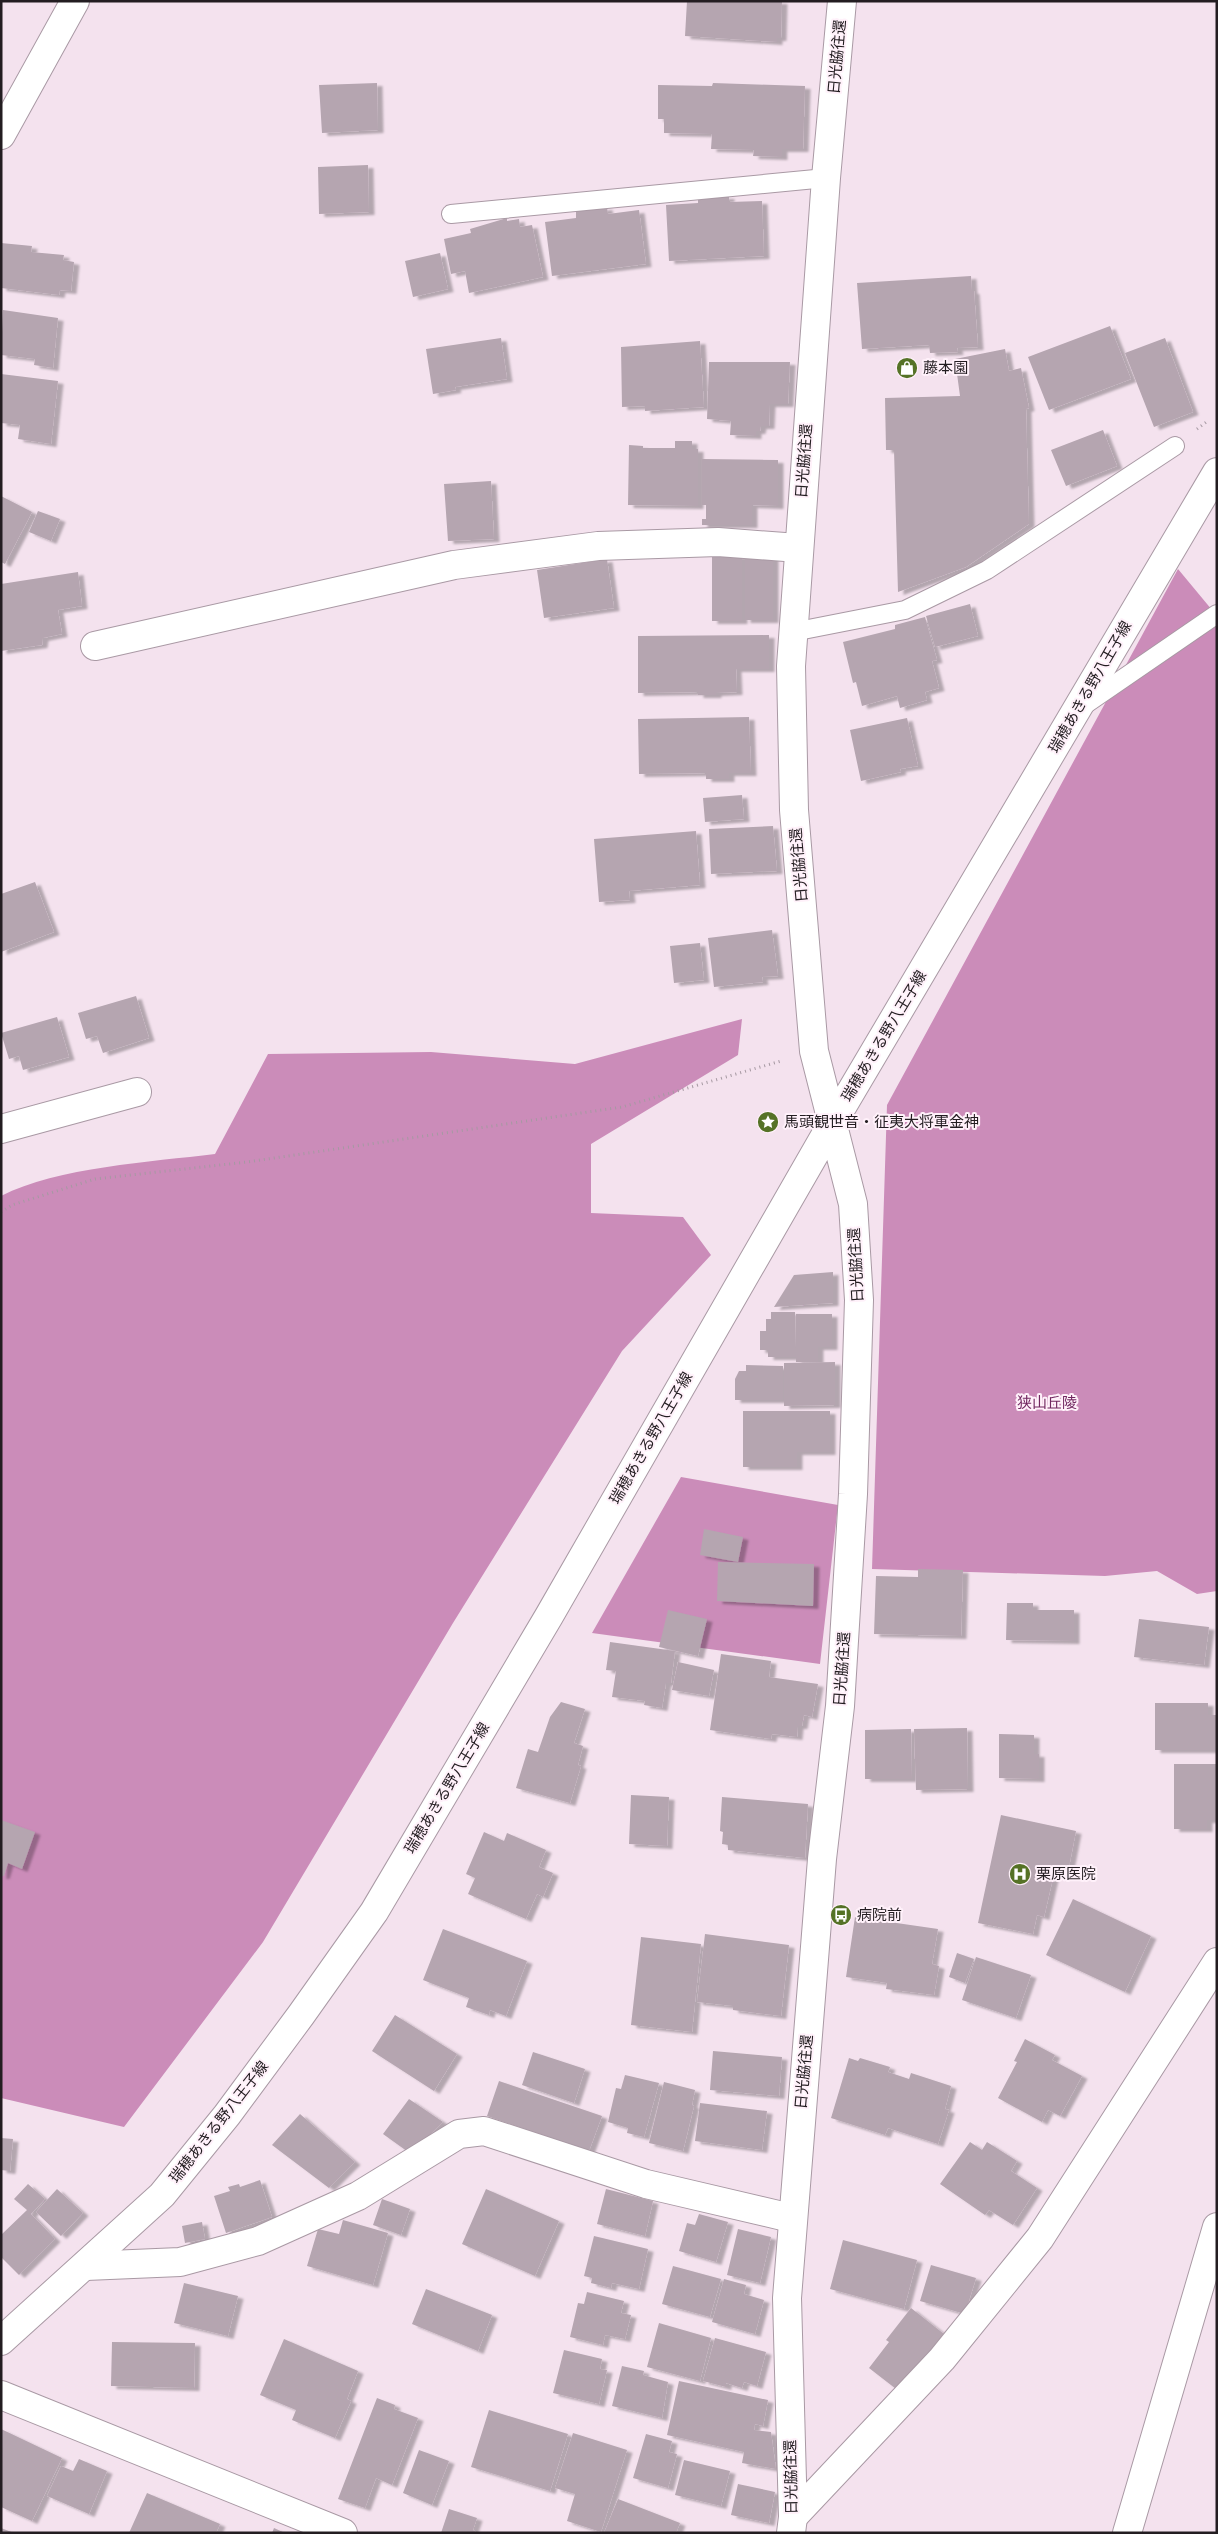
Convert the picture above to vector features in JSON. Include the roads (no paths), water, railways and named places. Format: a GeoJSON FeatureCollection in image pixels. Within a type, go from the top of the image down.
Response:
{"type":"FeatureCollection","features":[{"type":"Feature","properties":{"kind":"street"},"geometry":{"type":"LineString","coordinates":[[1,135],[75,1]]}},
{"type":"Feature","properties":{"kind":"street","name":"日光脇往還"},"geometry":{"type":"LineString","coordinates":[[792,2525],[787,2298],[822,1859],[840,1706],[853,1494],[859,1300],[853,1204],[834,1122],[814,1051],[794,810],[791,666],[826,178],[842,1]]}},
{"type":"Feature","properties":{"kind":"street","name":"瑞穂あきる野八王子線"},"geometry":{"type":"LineString","coordinates":[[1,2342],[162,2195],[227,2115],[374,1912],[549,1616],[834,1122],[1217,472]]}},
{"type":"Feature","properties":{"kind":"street"},"geometry":{"type":"LineString","coordinates":[[95,646],[454,565],[598,546],[718,542],[798,548]]}},
{"type":"Feature","properties":{"kind":"street"},"geometry":{"type":"LineString","coordinates":[[1,1129],[137,1092]]}},
{"type":"Feature","properties":{"kind":"street"},"geometry":{"type":"LineString","coordinates":[[792,2525],[942,2359],[1040,2238],[1217,1962]]}},
{"type":"Feature","properties":{"kind":"street"},"geometry":{"type":"LineString","coordinates":[[86,2266],[180,2262],[258,2241],[358,2196],[459,2134],[484,2131],[646,2184],[792,2218]]}},
{"type":"Feature","properties":{"kind":"street"},"geometry":{"type":"LineString","coordinates":[[1127,2533],[1217,2227]]}},
{"type":"Feature","properties":{"kind":"street"},"geometry":{"type":"LineString","coordinates":[[1,2395],[343,2533]]}},
{"type":"Feature","properties":{"kind":"lane"},"geometry":{"type":"LineString","coordinates":[[451,214],[826,178]]}},
{"type":"Feature","properties":{"kind":"lane"},"geometry":{"type":"LineString","coordinates":[[792,632],[905,610],[986,570],[1175,446]]}},
{"type":"Feature","properties":{"kind":"lane"},"geometry":{"type":"LineString","coordinates":[[1076,711],[1217,614]]}},
{"type":"Feature","properties":{"kind":"place","name":"藤本園"},"geometry":{"type":"Point","coordinates":[907,368]}},
{"type":"Feature","properties":{"kind":"place","name":"馬頭観世音・征夷大将軍金神"},"geometry":{"type":"Point","coordinates":[768,1122]}},
{"type":"Feature","properties":{"kind":"place","name":"栗原医院"},"geometry":{"type":"Point","coordinates":[1020,1874]}},
{"type":"Feature","properties":{"kind":"place","name":"病院前"},"geometry":{"type":"Point","coordinates":[841,1915]}},
{"type":"Feature","properties":{"kind":"park label","name":"狭山丘陵"},"geometry":{"type":"Point","coordinates":[1047,1403]}}]}
